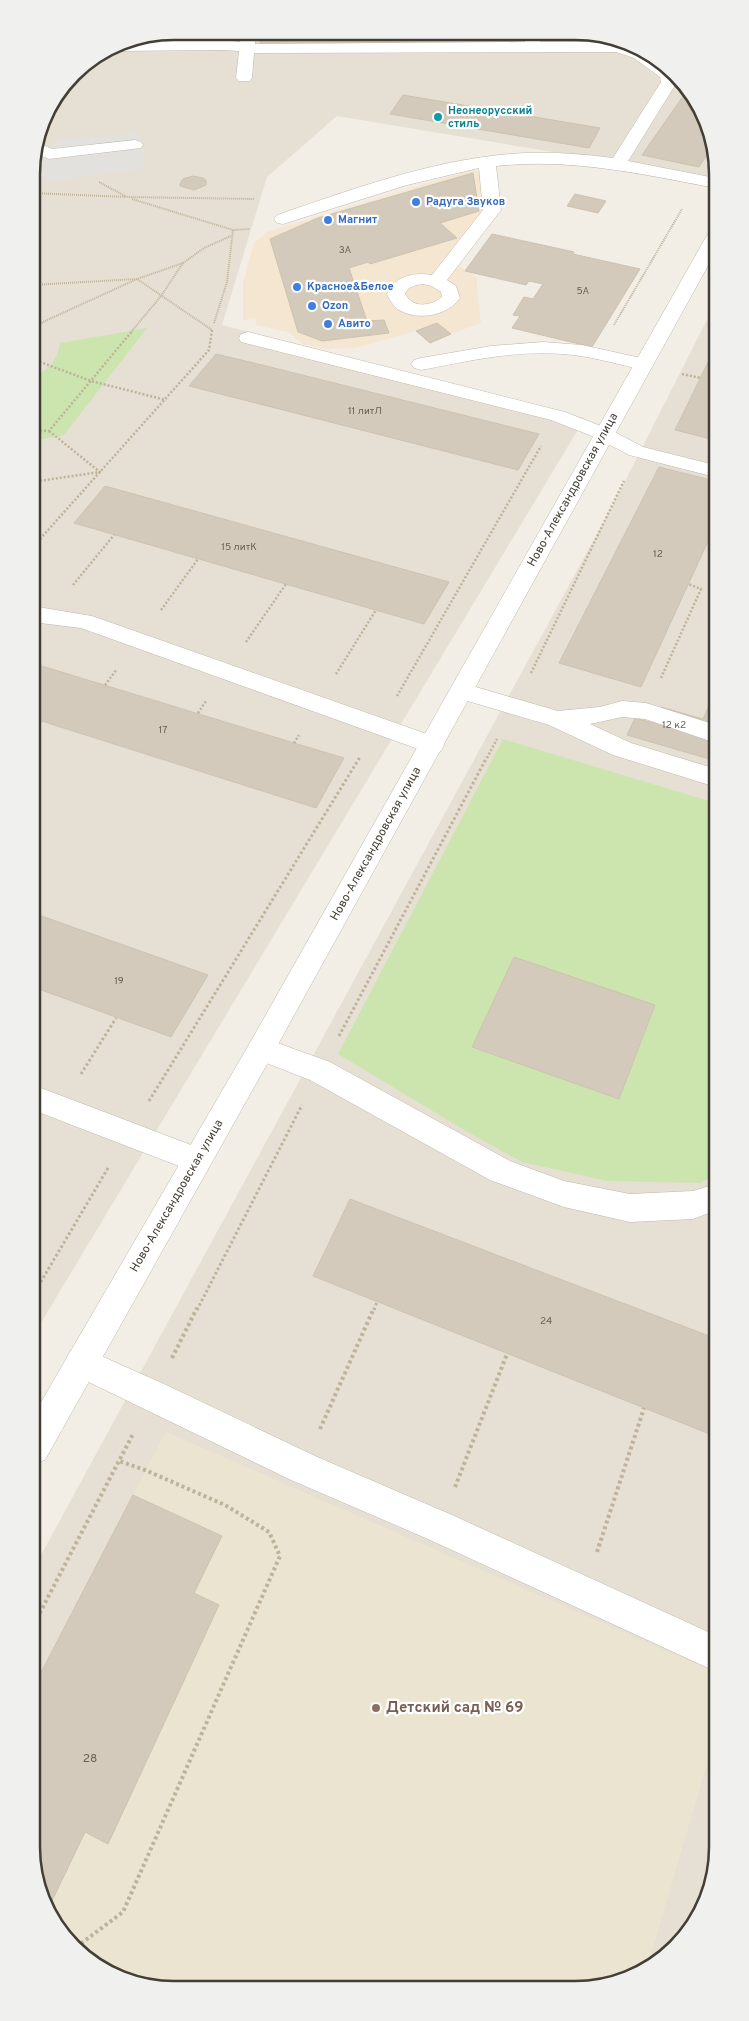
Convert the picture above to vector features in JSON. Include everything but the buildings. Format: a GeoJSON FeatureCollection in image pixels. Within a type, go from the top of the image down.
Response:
{"type":"FeatureCollection","features":[{"type":"Feature","properties":{"kind":"street"},"geometry":{"type":"LineString","coordinates":[[244,78],[247,40]]}},
{"type":"Feature","properties":{"kind":"street"},"geometry":{"type":"LineString","coordinates":[[136,46],[224,45],[260,49],[532,40],[616,47]]}},
{"type":"Feature","properties":{"kind":"street"},"geometry":{"type":"LineString","coordinates":[[618,164],[668,82],[667,77]]}},
{"type":"Feature","properties":{"kind":"street"},"geometry":{"type":"LineString","coordinates":[[43,151],[49,154],[135,145]]}},
{"type":"Feature","properties":{"kind":"street"},"geometry":{"type":"LineString","coordinates":[[283,219],[448,169],[524,158],[571,159],[618,164],[709,182]]}},
{"type":"Feature","properties":{"kind":"street"},"geometry":{"type":"LineString","coordinates":[[437,281],[492,210],[487,162]]}},
{"type":"Feature","properties":{"kind":"street","name":"Ново-Александровская улица"},"geometry":{"type":"LineString","coordinates":[[40,1435],[261,1050],[709,248]]}},
{"type":"Feature","properties":{"kind":"street"},"geometry":{"type":"LineString","coordinates":[[248,338],[558,416],[604,434],[636,451],[709,469]]}},
{"type":"Feature","properties":{"kind":"street"},"geometry":{"type":"LineString","coordinates":[[421,364],[498,350],[560,348],[597,353],[643,364]]}},
{"type":"Feature","properties":{"kind":"street"},"geometry":{"type":"LineString","coordinates":[[40,615],[84,621],[432,745]]}},
{"type":"Feature","properties":{"kind":"street"},"geometry":{"type":"LineString","coordinates":[[462,691],[557,719],[622,749],[709,776]]}},
{"type":"Feature","properties":{"kind":"street"},"geometry":{"type":"LineString","coordinates":[[557,719],[600,715],[638,719],[709,733]]}},
{"type":"Feature","properties":{"kind":"street"},"geometry":{"type":"LineString","coordinates":[[261,1050],[320,1071],[500,1171],[564,1194],[630,1208],[693,1205],[709,1199]]}},
{"type":"Feature","properties":{"kind":"street"},"geometry":{"type":"LineString","coordinates":[[40,1100],[198,1160]]}},
{"type":"Feature","properties":{"kind":"street"},"geometry":{"type":"LineString","coordinates":[[81,1362],[302,1468],[440,1527],[709,1650]]}},
{"type":"Feature","properties":{"kind":"path"},"geometry":{"type":"LineString","coordinates":[[72,152],[74,169],[127,197],[233,230],[267,229],[283,219]]}},
{"type":"Feature","properties":{"kind":"path"},"geometry":{"type":"LineString","coordinates":[[40,193],[261,199]]}},
{"type":"Feature","properties":{"kind":"path"},"geometry":{"type":"LineString","coordinates":[[40,539],[209,350],[212,330],[227,282],[233,230]]}},
{"type":"Feature","properties":{"kind":"path"},"geometry":{"type":"LineString","coordinates":[[40,324],[137,279],[183,263],[204,248],[232,236]]}},
{"type":"Feature","properties":{"kind":"path"},"geometry":{"type":"LineString","coordinates":[[48,431],[161,296],[183,263]]}},
{"type":"Feature","properties":{"kind":"path"},"geometry":{"type":"LineString","coordinates":[[40,284],[137,279],[212,330]]}},
{"type":"Feature","properties":{"kind":"path"},"geometry":{"type":"LineString","coordinates":[[40,362],[91,381],[166,400]]}},
{"type":"Feature","properties":{"kind":"path"},"geometry":{"type":"LineString","coordinates":[[682,374],[700,378]]}},
{"type":"Feature","properties":{"kind":"path"},"geometry":{"type":"LineString","coordinates":[[40,430],[48,431],[100,472]]}},
{"type":"Feature","properties":{"kind":"path"},"geometry":{"type":"LineString","coordinates":[[40,481],[100,472]]}},
{"type":"Feature","properties":{"kind":"path"},"geometry":{"type":"LineString","coordinates":[[638,719],[701,589],[688,584]]}},
{"type":"Feature","properties":{"kind":"path"},"geometry":{"type":"LineString","coordinates":[[40,1613],[320,1071]]}},
{"type":"Feature","properties":{"kind":"path"},"geometry":{"type":"LineString","coordinates":[[302,1468],[377,1302]]}},
{"type":"Feature","properties":{"kind":"path"},"geometry":{"type":"LineString","coordinates":[[440,1527],[507,1354]]}},
{"type":"Feature","properties":{"kind":"path"},"geometry":{"type":"LineString","coordinates":[[583,1593],[644,1408]]}},
{"type":"Feature","properties":{"kind":"path"},"geometry":{"type":"LineString","coordinates":[[81,1944],[123,1912],[280,1556],[269,1532],[225,1505],[145,1470],[119,1462]]}},
{"type":"Feature","properties":{"kind":"shaded area"},"geometry":{"type":"Polygon","coordinates":[[[575,40],[593,41],[610,45],[642,58],[670,79],[691,107],[704,139],[709,165],[709,178],[337,116],[267,177],[222,325],[585,418],[40,1324],[40,165],[47,131],[58,107],[79,79],[99,63],[123,50],[156,41],[575,40]]]}},
{"type":"Feature","properties":{"kind":"shaded area"},"geometry":{"type":"Polygon","coordinates":[[[139,133],[146,168],[43,182],[40,172],[43,150],[57,143],[56,140],[139,133]]]}},
{"type":"Feature","properties":{"kind":"shaded area"},"geometry":{"type":"Polygon","coordinates":[[[471,170],[485,173],[488,210],[449,260],[476,277],[481,323],[451,334],[437,323],[416,331],[355,348],[327,349],[303,344],[288,332],[256,325],[255,318],[243,320],[243,283],[254,243],[267,232],[471,170]]]}},
{"type":"Feature","properties":{"kind":"shaded area"},"geometry":{"type":"Polygon","coordinates":[[[709,316],[709,1856],[699,1898],[686,1922],[676,1935],[657,1953],[642,1963],[618,1974],[593,1980],[174,1981],[156,1980],[131,1974],[99,1958],[79,1942],[58,1914],[50,1898],[43,1873],[40,1856],[40,1557],[616,499],[709,316]]]}},
{"type":"Feature","properties":{"kind":"shaded area","name":"Детский сад № 69"},"geometry":{"type":"Polygon","coordinates":[[[166,1432],[709,1670],[709,1756],[650,1958],[618,1974],[593,1980],[575,1981],[156,1980],[131,1974],[92,1953],[68,1929],[50,1898],[40,1856],[40,1674],[166,1432]]]}},
{"type":"Feature","properties":{"kind":"green space"},"geometry":{"type":"Polygon","coordinates":[[[147,328],[64,435],[40,440],[40,373],[48,368],[54,360],[60,343],[147,328]]]}},
{"type":"Feature","properties":{"kind":"green space"},"geometry":{"type":"Polygon","coordinates":[[[503,739],[709,801],[709,1178],[700,1183],[607,1181],[522,1162],[464,1130],[338,1054],[503,739]]]}},
{"type":"Feature","properties":{"kind":"place","name":"Неонеорусский стиль"},"geometry":{"type":"Point","coordinates":[438,117]}},
{"type":"Feature","properties":{"kind":"place","name":"Радуга Звуков"},"geometry":{"type":"Point","coordinates":[416,202]}},
{"type":"Feature","properties":{"kind":"place","name":"Магнит"},"geometry":{"type":"Point","coordinates":[328,220]}},
{"type":"Feature","properties":{"kind":"place","name":"Красное&Белое"},"geometry":{"type":"Point","coordinates":[297,287]}},
{"type":"Feature","properties":{"kind":"place","name":"Ozon"},"geometry":{"type":"Point","coordinates":[312,306]}},
{"type":"Feature","properties":{"kind":"place","name":"Авито"},"geometry":{"type":"Point","coordinates":[328,324]}},
{"type":"Feature","properties":{"kind":"place","name":"Детский сад № 69"},"geometry":{"type":"Point","coordinates":[376,1708]}}]}
